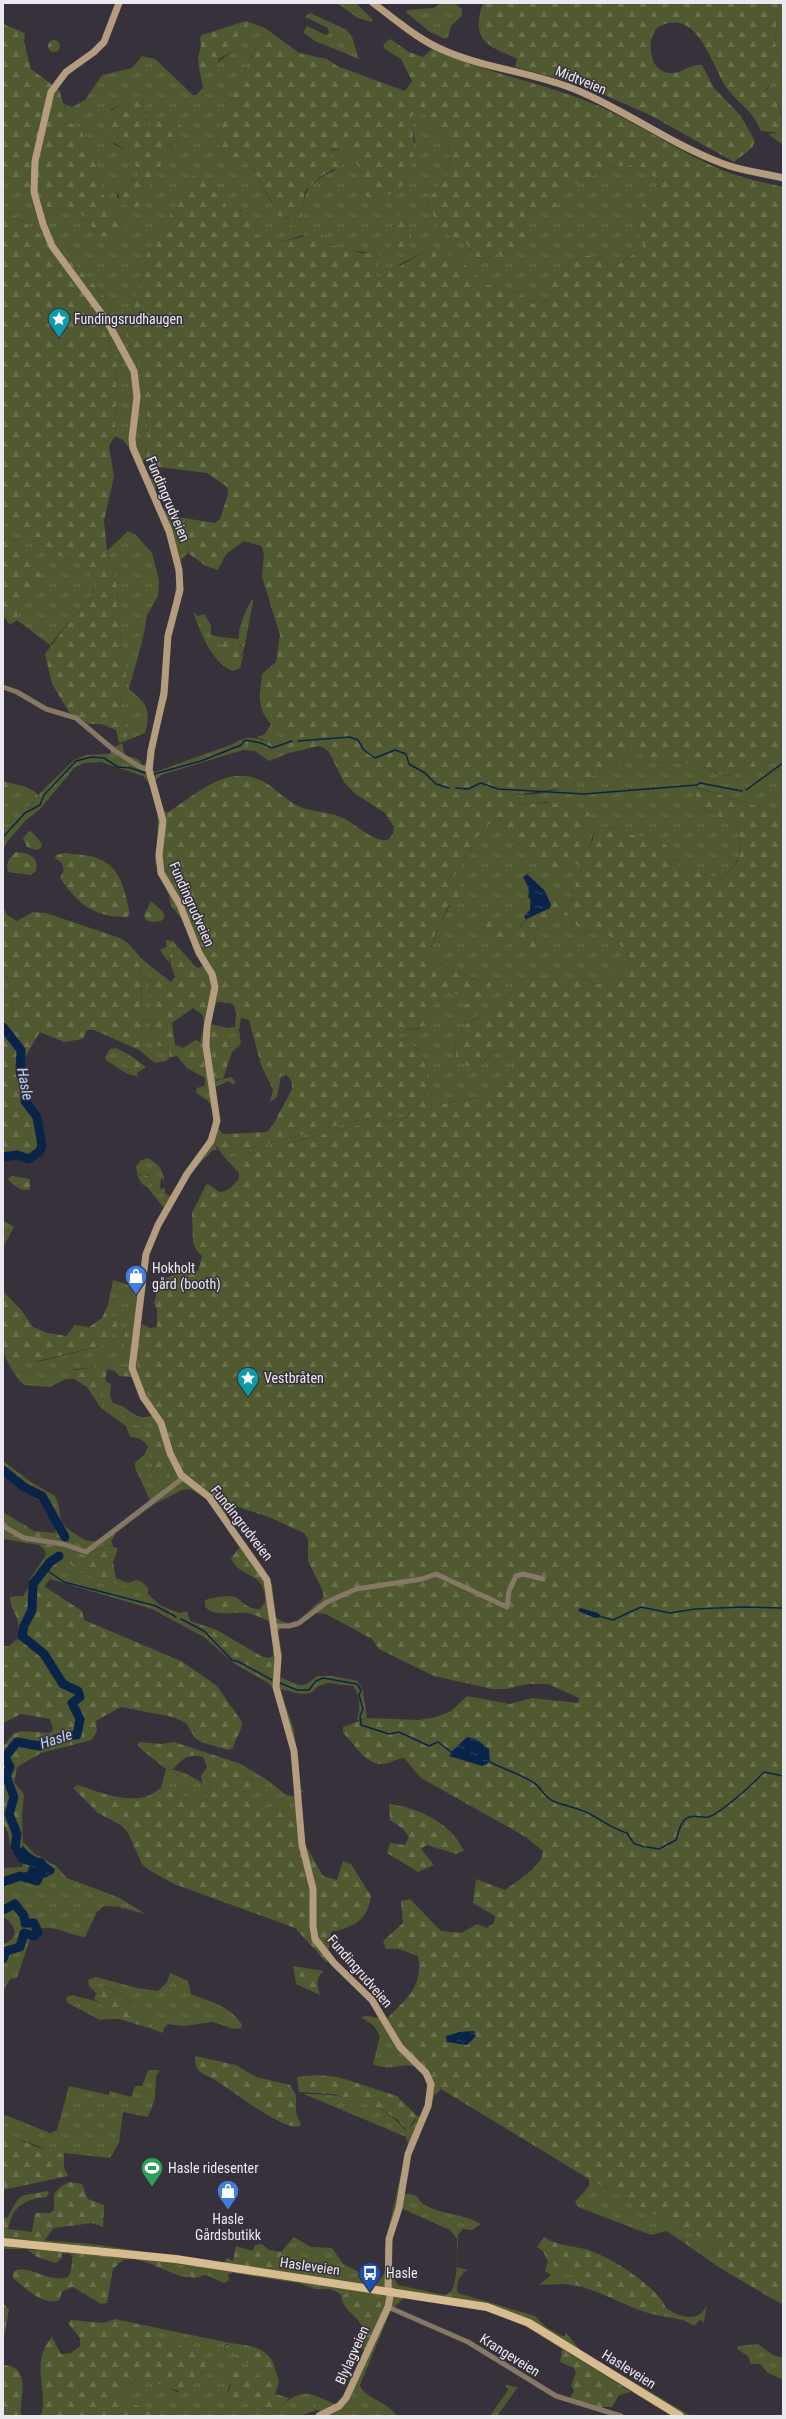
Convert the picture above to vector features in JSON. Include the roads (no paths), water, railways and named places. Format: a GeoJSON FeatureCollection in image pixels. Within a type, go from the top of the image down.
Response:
{"type":"FeatureCollection","features":[{"type":"Feature","properties":{"kind":"main road","name":"Hasleveien"},"geometry":{"type":"LineString","coordinates":[[3,2242],[176,2259],[475,2304],[512,2315],[541,2330],[680,2416]]}},
{"type":"Feature","properties":{"kind":"street","name":"Fundingrudveien"},"geometry":{"type":"LineString","coordinates":[[119,3],[104,42],[94,52],[66,72],[51,92],[35,160],[34,192],[43,224],[52,246],[107,321],[134,371],[137,397],[132,439],[133,448],[169,531],[178,561],[180,590],[168,636],[165,687],[149,770],[163,820],[159,855],[161,873],[180,905],[199,953],[212,974],[215,987],[206,1041],[209,1075],[216,1111],[216,1129],[211,1141],[187,1174],[168,1207],[146,1254],[132,1361],[138,1386],[161,1423],[170,1453],[183,1478],[209,1497],[240,1545],[264,1573],[268,1585],[275,1626],[278,1658],[276,1687],[294,1751],[302,1845],[313,1889],[313,1926],[315,1939],[334,1963],[372,2000],[406,2055],[426,2073],[431,2084],[428,2106],[408,2154],[399,2208],[389,2239],[390,2291]]}},
{"type":"Feature","properties":{"kind":"street","name":"Midtveien"},"geometry":{"type":"LineString","coordinates":[[372,3],[422,39],[441,49],[484,64],[564,85],[610,106],[714,160],[733,167],[783,178]]}},
{"type":"Feature","properties":{"kind":"street"},"geometry":{"type":"LineString","coordinates":[[3,687],[16,691],[46,709],[76,718],[114,751],[140,767],[149,770]]}},
{"type":"Feature","properties":{"kind":"street"},"geometry":{"type":"LineString","coordinates":[[3,1526],[24,1538],[64,1545],[81,1552],[89,1551],[183,1478]]}},
{"type":"Feature","properties":{"kind":"street"},"geometry":{"type":"LineString","coordinates":[[275,1626],[289,1626],[299,1623],[326,1602],[367,1586],[422,1579],[436,1574],[507,1607],[509,1591],[516,1576],[523,1574],[543,1578]]}},
{"type":"Feature","properties":{"kind":"street","name":"Blylagveien"},"geometry":{"type":"LineString","coordinates":[[319,2416],[339,2406],[346,2398],[388,2307],[390,2291]]}},
{"type":"Feature","properties":{"kind":"street","name":"Krangeveien"},"geometry":{"type":"LineString","coordinates":[[388,2307],[468,2342],[556,2396],[621,2416]]}},
{"type":"Feature","properties":{"kind":"water"},"geometry":{"type":"Polygon","coordinates":[[[528,875],[544,890],[551,904],[550,908],[526,919],[524,917],[530,910],[531,900],[528,897],[528,886],[523,877],[528,875]]]}},
{"type":"Feature","properties":{"kind":"water"},"geometry":{"type":"Polygon","coordinates":[[[580,1608],[598,1613],[602,1617],[595,1618],[578,1611],[580,1608]]]}},
{"type":"Feature","properties":{"kind":"water"},"geometry":{"type":"Polygon","coordinates":[[[467,1737],[476,1739],[489,1749],[490,1762],[482,1766],[449,1756],[451,1752],[467,1737]]]}},
{"type":"Feature","properties":{"kind":"water"},"geometry":{"type":"Polygon","coordinates":[[[23,1846],[30,1853],[55,1869],[54,1873],[38,1879],[21,1878],[21,1874],[29,1871],[30,1862],[27,1857],[19,1852],[23,1846]]]}},
{"type":"Feature","properties":{"kind":"water"},"geometry":{"type":"Polygon","coordinates":[[[474,2031],[476,2036],[467,2045],[447,2042],[446,2036],[459,2032],[474,2031]]]}},
{"type":"Feature","properties":{"kind":"waterway"},"geometry":{"type":"LineString","coordinates":[[298,741],[350,737],[358,740],[364,750],[375,758],[395,750],[406,754],[409,764],[425,773],[436,784],[449,788]]}},
{"type":"Feature","properties":{"kind":"waterway"},"geometry":{"type":"LineString","coordinates":[[154,774],[201,761],[241,745],[245,740],[261,743],[272,748],[292,741]]}},
{"type":"Feature","properties":{"kind":"waterway"},"geometry":{"type":"LineString","coordinates":[[3,837],[25,813],[40,805],[44,795],[76,761],[91,757],[104,758],[118,767],[131,768],[145,773]]}},
{"type":"Feature","properties":{"kind":"waterway"},"geometry":{"type":"LineString","coordinates":[[746,790],[783,763]]}},
{"type":"Feature","properties":{"kind":"waterway"},"geometry":{"type":"LineString","coordinates":[[456,788],[468,789],[481,783],[498,789],[584,794],[697,785],[700,783],[742,791]]}},
{"type":"Feature","properties":{"kind":"waterway","name":"Hasle"},"geometry":{"type":"LineString","coordinates":[[3,1027],[21,1050],[20,1073],[25,1086],[25,1101],[37,1117],[42,1146],[39,1152],[29,1159],[17,1155],[3,1157]]}},
{"type":"Feature","properties":{"kind":"waterway","name":"Hasle"},"geometry":{"type":"LineString","coordinates":[[3,1470],[24,1487],[42,1496],[65,1537]]}},
{"type":"Feature","properties":{"kind":"waterway","name":"Hasle"},"geometry":{"type":"LineString","coordinates":[[3,1882],[20,1876],[37,1881],[42,1870],[41,1863],[23,1859],[15,1847],[17,1834],[9,1814],[14,1797],[6,1776],[10,1767],[5,1757],[17,1742],[39,1746],[64,1736],[77,1735],[80,1719],[72,1703],[80,1697],[78,1691],[63,1684],[44,1654],[22,1636],[24,1626],[32,1610],[33,1584],[50,1562],[59,1556]]}},
{"type":"Feature","properties":{"kind":"waterway"},"geometry":{"type":"LineString","coordinates":[[45,1569],[64,1582],[156,1606],[176,1617]]}},
{"type":"Feature","properties":{"kind":"waterway"},"geometry":{"type":"LineString","coordinates":[[602,1617],[613,1620],[641,1607],[670,1613],[695,1609],[743,1607],[783,1608]]}},
{"type":"Feature","properties":{"kind":"waterway"},"geometry":{"type":"LineString","coordinates":[[181,1619],[204,1631],[232,1660],[239,1662],[272,1680]]}},
{"type":"Feature","properties":{"kind":"waterway"},"geometry":{"type":"LineString","coordinates":[[280,1683],[297,1690],[309,1690],[316,1681],[323,1678],[357,1684],[361,1690],[359,1695],[363,1709],[360,1716],[361,1725],[389,1734],[399,1732],[429,1746],[438,1742],[451,1752]]}},
{"type":"Feature","properties":{"kind":"waterway"},"geometry":{"type":"LineString","coordinates":[[490,1762],[529,1780],[553,1801],[588,1813],[612,1827],[627,1833],[633,1843],[645,1847]]}},
{"type":"Feature","properties":{"kind":"waterway"},"geometry":{"type":"LineString","coordinates":[[647,1847],[659,1849],[676,1840],[680,1828],[685,1820],[692,1816],[708,1817],[713,1815],[737,1798],[764,1772],[783,1776]]}},
{"type":"Feature","properties":{"kind":"waterway","name":"Hasle"},"geometry":{"type":"LineString","coordinates":[[3,1910],[15,1904],[24,1916],[25,1923],[34,1923],[38,1932],[34,1936],[24,1933],[20,1947],[6,1951],[3,1959]]}},
{"type":"Feature","properties":{"kind":"place","name":"Fundingsrudhaugen"},"geometry":{"type":"Point","coordinates":[59,338]}},
{"type":"Feature","properties":{"kind":"place","name":"Hokholt gård (booth)"},"geometry":{"type":"Point","coordinates":[136,1296]}},
{"type":"Feature","properties":{"kind":"place","name":"Vestbråten"},"geometry":{"type":"Point","coordinates":[248,1398]}},
{"type":"Feature","properties":{"kind":"place","name":"Hasle ridesenter"},"geometry":{"type":"Point","coordinates":[152,2188]}},
{"type":"Feature","properties":{"kind":"place","name":"Hasle Gårdsbutikk"},"geometry":{"type":"Point","coordinates":[228,2210]}},
{"type":"Feature","properties":{"kind":"place","name":"Hasle"},"geometry":{"type":"Point","coordinates":[370,2292]}}]}
